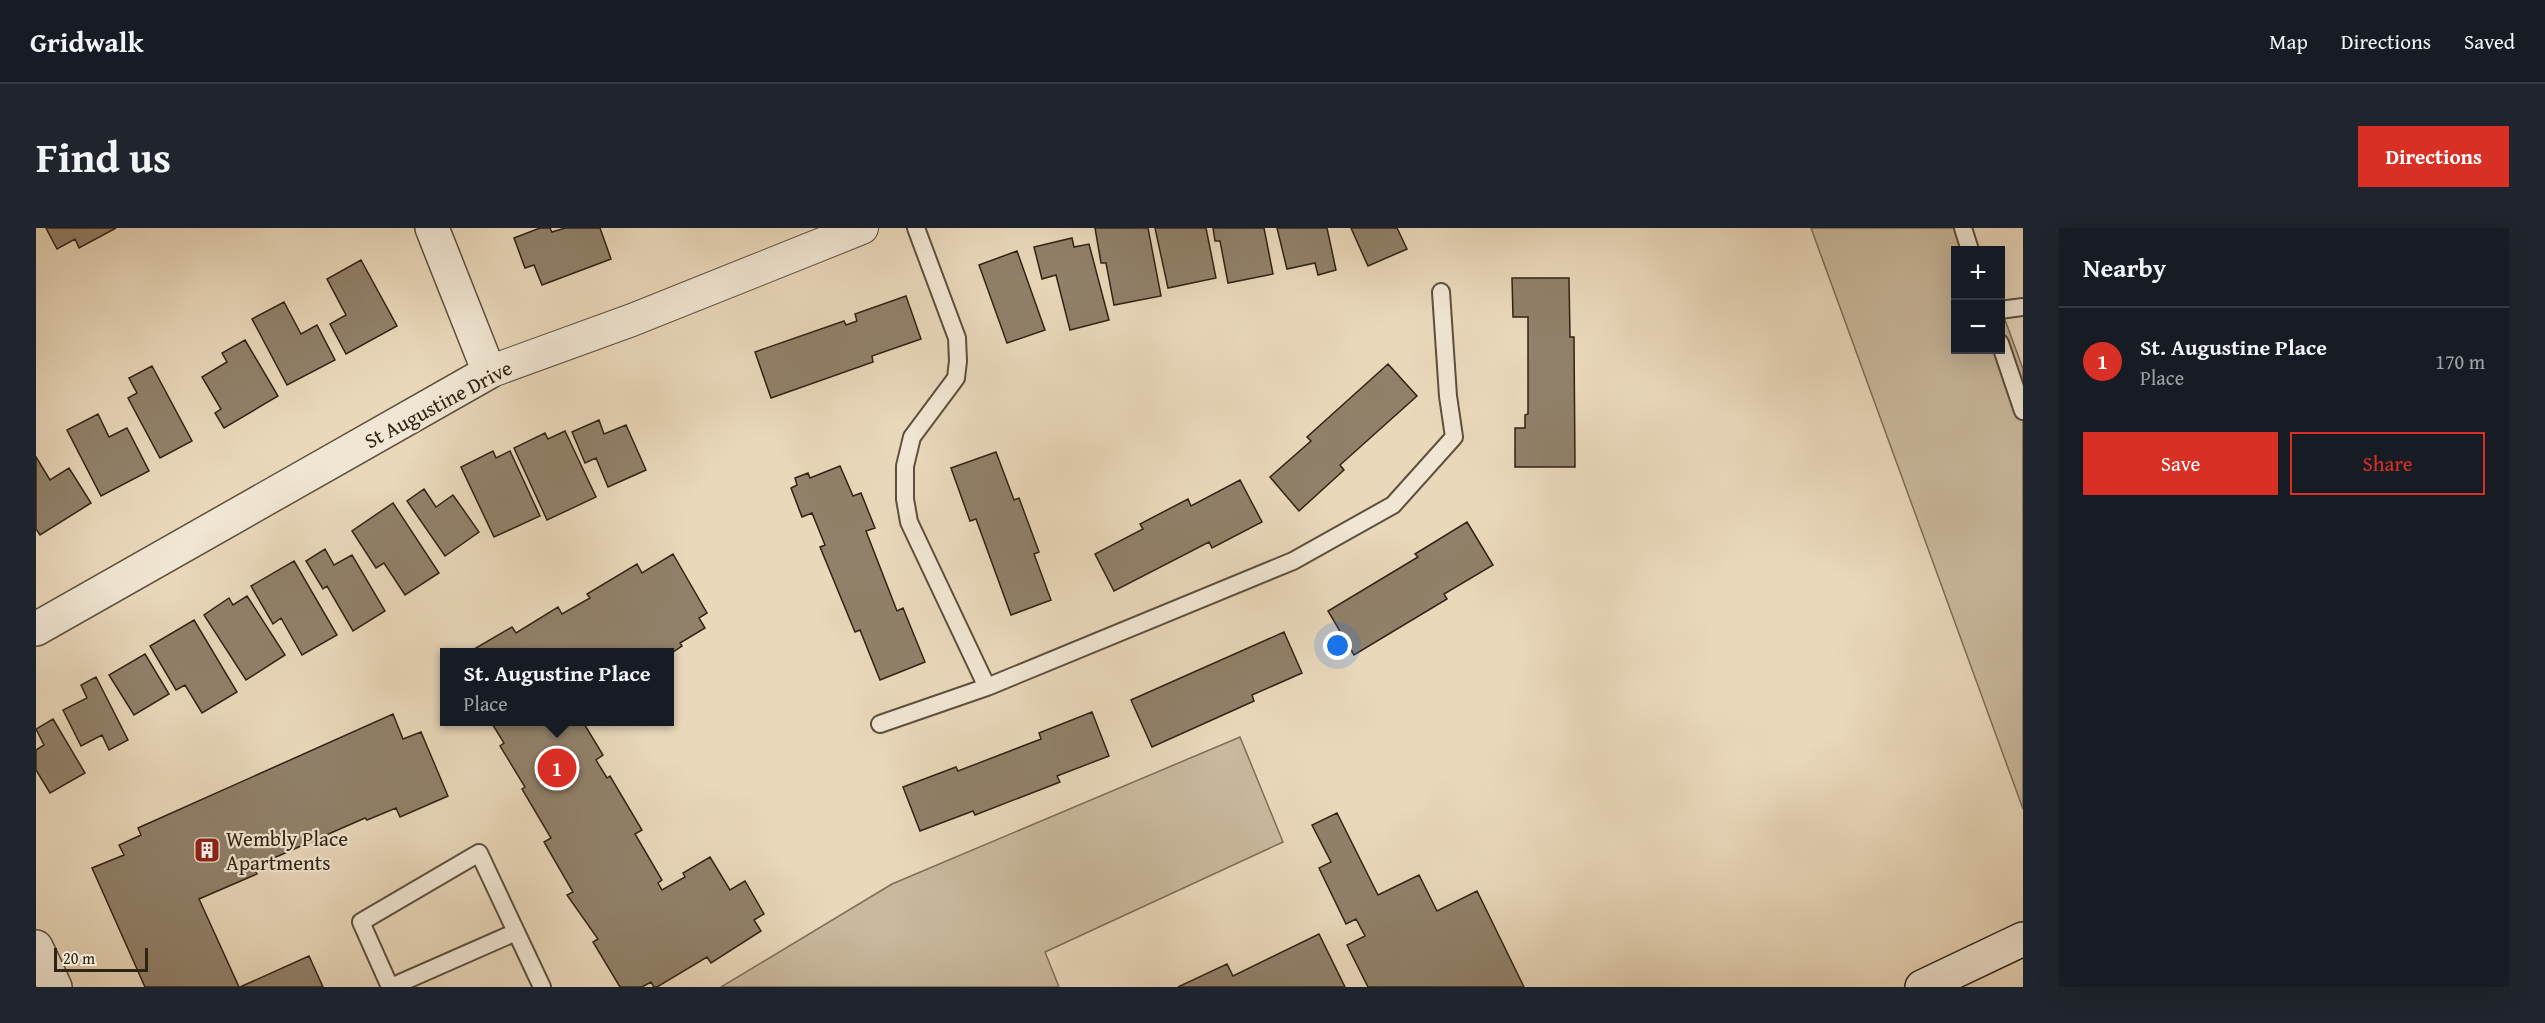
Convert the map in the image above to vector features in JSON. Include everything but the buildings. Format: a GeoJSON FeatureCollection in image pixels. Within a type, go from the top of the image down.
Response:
{"type":"FeatureCollection","features":[{"type":"Feature","properties":{"kind":"street"},"geometry":{"type":"LineString","coordinates":[[432,228],[489,372]]}},
{"type":"Feature","properties":{"kind":"street","name":"St Augustine Drive"},"geometry":{"type":"LineString","coordinates":[[36,629],[489,372],[632,320],[862,228]]}},
{"type":"Feature","properties":{"kind":"street"},"geometry":{"type":"LineString","coordinates":[[1922,987],[2023,939]]}},
{"type":"Feature","properties":{"kind":"street"},"geometry":{"type":"LineString","coordinates":[[36,947],[55,987]]}},
{"type":"Feature","properties":{"kind":"lane"},"geometry":{"type":"LineString","coordinates":[[916,228],[957,338],[958,361],[956,378],[912,437],[905,466],[905,499],[909,522],[987,687]]}},
{"type":"Feature","properties":{"kind":"lane"},"geometry":{"type":"LineString","coordinates":[[1963,228],[1969,246]]}},
{"type":"Feature","properties":{"kind":"lane"},"geometry":{"type":"LineString","coordinates":[[880,724],[987,687],[1293,561],[1393,505],[1454,436],[1448,396],[1441,292]]}},
{"type":"Feature","properties":{"kind":"lane"},"geometry":{"type":"LineString","coordinates":[[2005,310],[2023,308]]}},
{"type":"Feature","properties":{"kind":"lane"},"geometry":{"type":"LineString","coordinates":[[2005,354],[2023,411]]}},
{"type":"Feature","properties":{"kind":"lane"},"geometry":{"type":"LineString","coordinates":[[516,932],[391,987],[361,922],[478,852],[516,932],[542,987]]}},
{"type":"Feature","properties":{"kind":"shaded area"},"geometry":{"type":"Polygon","coordinates":[[[1811,228],[1970,228],[1977,246],[1951,246],[1951,354],[2005,354],[2005,320],[2023,369],[2023,809],[1811,228]]]}},
{"type":"Feature","properties":{"kind":"shaded area"},"geometry":{"type":"Polygon","coordinates":[[[1240,737],[1283,842],[1045,952],[1059,987],[721,987],[892,884],[1240,737]]]}},
{"type":"Feature","properties":{"kind":"place","name":"St. Augustine Place"},"geometry":{"type":"Point","coordinates":[557,768]}},
{"type":"Feature","properties":{"kind":"place","name":"Wembly Place Apartments"},"geometry":{"type":"Point","coordinates":[207,850]}}]}
